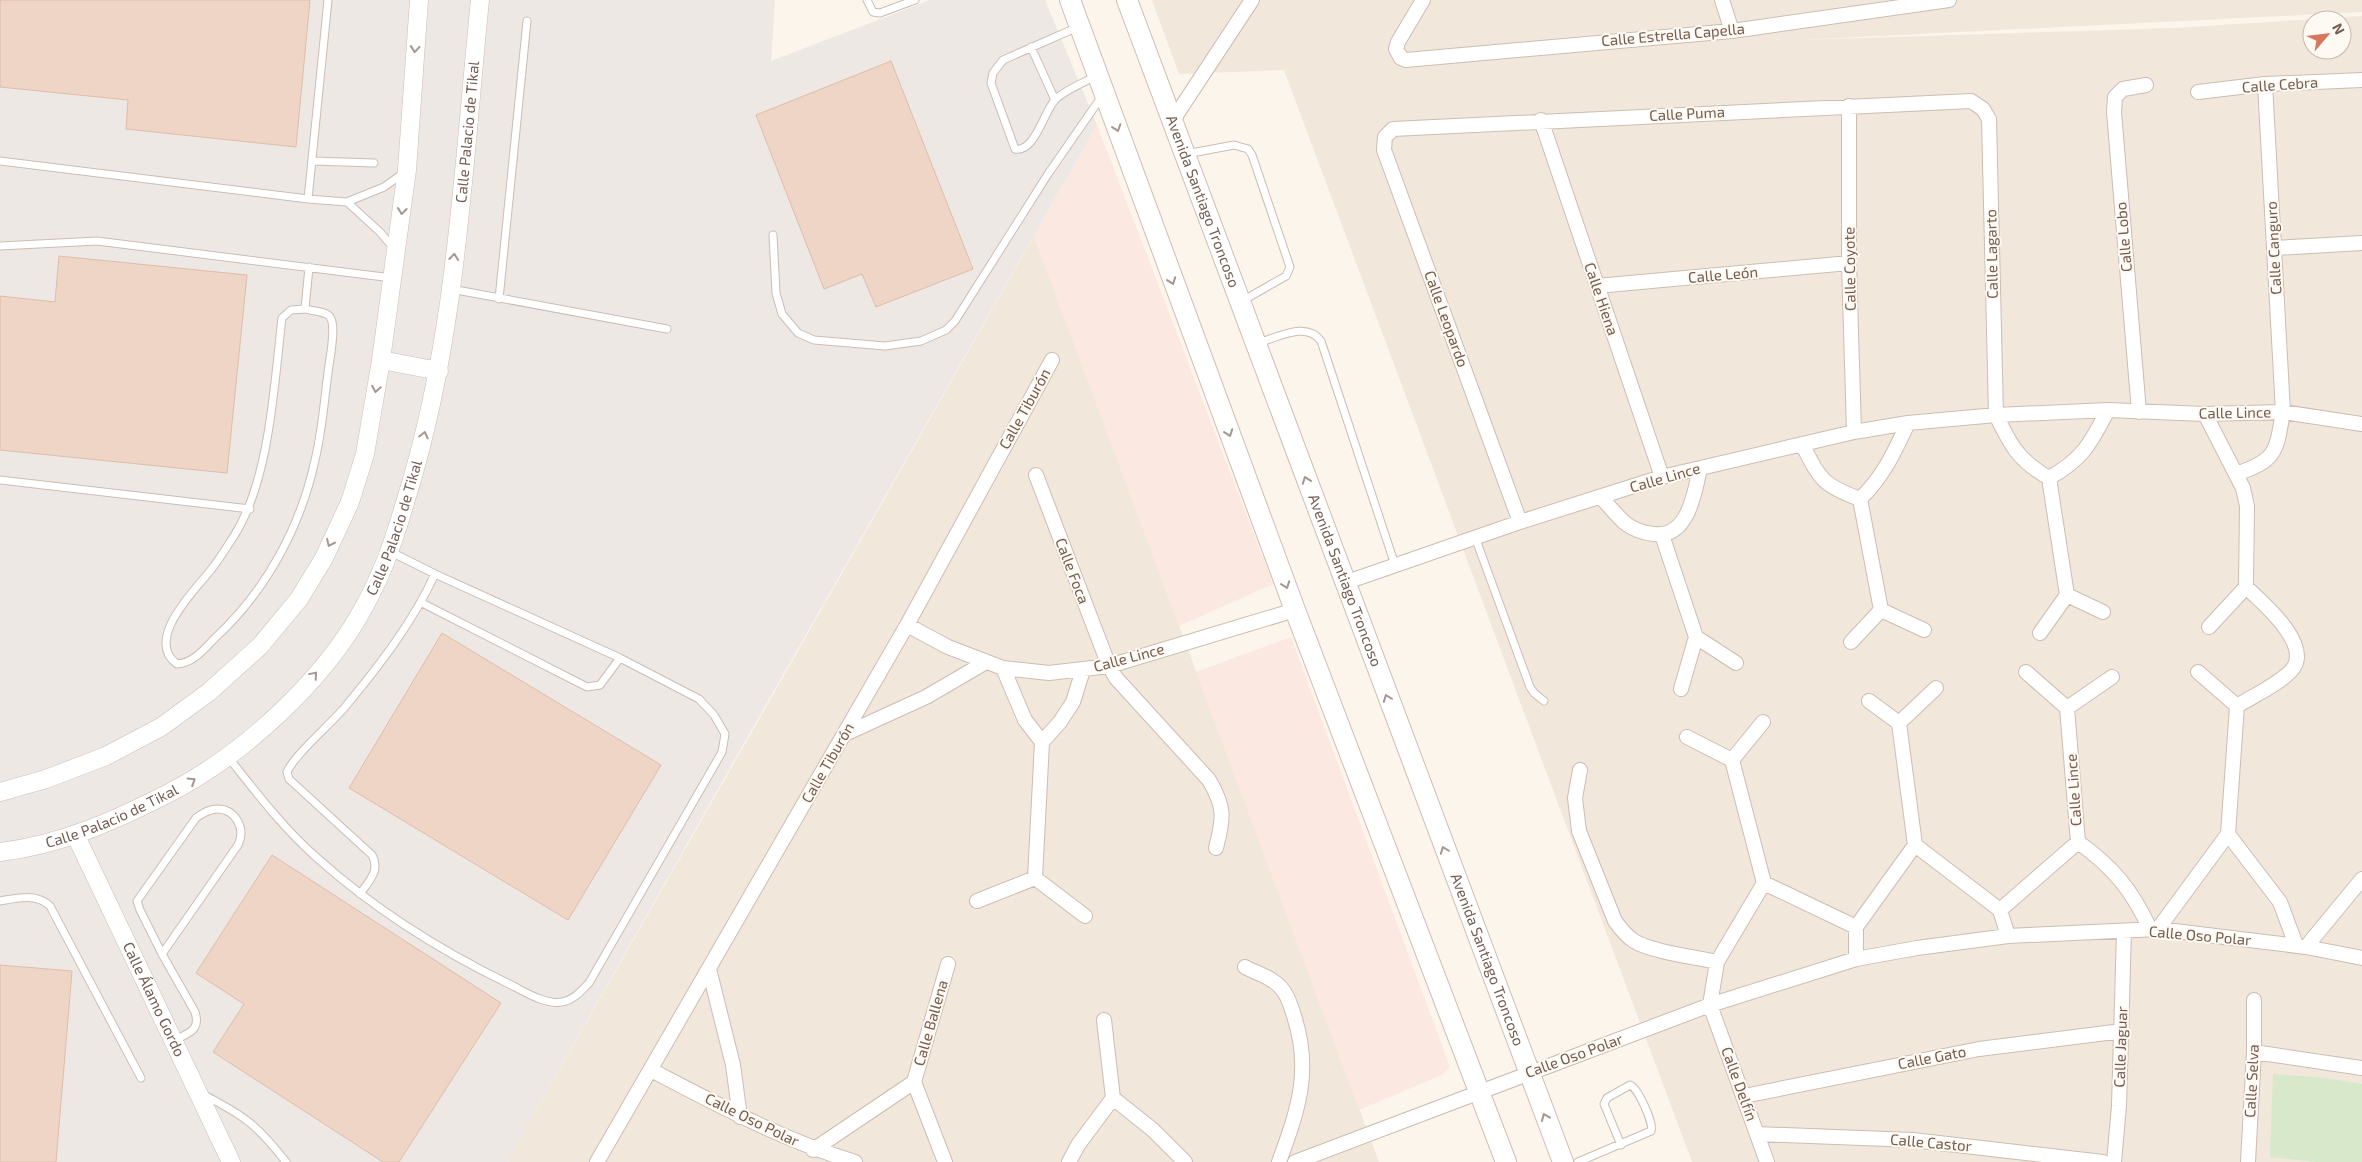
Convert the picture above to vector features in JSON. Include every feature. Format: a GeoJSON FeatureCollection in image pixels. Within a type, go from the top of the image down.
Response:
{"type":"FeatureCollection","features":[{"type":"Feature","properties":{"kind":"main road"},"geometry":{"type":"LineString","coordinates":[[1070,0],[1295,610],[1506,1162]]}},
{"type":"Feature","properties":{"kind":"main road","name":"Avenida Santiago Troncoso"},"geometry":{"type":"LineString","coordinates":[[1127,0],[1241,302],[1344,584],[1563,1162]]}},
{"type":"Feature","properties":{"kind":"street"},"geometry":{"type":"LineString","coordinates":[[0,792],[46,779],[106,756],[161,727],[209,692],[260,646],[299,600],[324,558],[350,502],[365,454],[394,279],[407,170],[419,0]]}},
{"type":"Feature","properties":{"kind":"street","name":"Calle Palacio de Tikal"},"geometry":{"type":"LineString","coordinates":[[0,852],[76,836],[185,785],[228,758],[295,698],[333,653],[364,608],[390,552],[417,464],[439,371],[451,289],[480,0]]}},
{"type":"Feature","properties":{"kind":"street"},"geometry":{"type":"LineString","coordinates":[[1173,120],[1252,0]]}},
{"type":"Feature","properties":{"kind":"street","name":"Calle Estrella Capella"},"geometry":{"type":"LineString","coordinates":[[1422,0],[1398,42],[1398,55],[1406,60],[1732,31],[1949,0]]}},
{"type":"Feature","properties":{"kind":"street"},"geometry":{"type":"LineString","coordinates":[[1722,0],[1732,31]]}},
{"type":"Feature","properties":{"kind":"street","name":"Calle Cebra"},"geometry":{"type":"LineString","coordinates":[[2198,92],[2265,84],[2362,80]]}},
{"type":"Feature","properties":{"kind":"street","name":"Calle Canguro"},"geometry":{"type":"LineString","coordinates":[[2236,474],[2255,468],[2269,459],[2277,447],[2283,412],[2265,84]]}},
{"type":"Feature","properties":{"kind":"street","name":"Calle Lobo"},"geometry":{"type":"LineString","coordinates":[[2139,412],[2114,112],[2115,97],[2124,89],[2146,85]]}},
{"type":"Feature","properties":{"kind":"street","name":"Calle Puma"},"geometry":{"type":"LineString","coordinates":[[1404,127],[1971,101]]}},
{"type":"Feature","properties":{"kind":"street","name":"Calle Lagarto"},"geometry":{"type":"LineString","coordinates":[[1971,101],[1984,108],[1989,119],[1996,415]]}},
{"type":"Feature","properties":{"kind":"street","name":"Calle Coyote"},"geometry":{"type":"LineString","coordinates":[[1849,106],[1849,263],[1854,432]]}},
{"type":"Feature","properties":{"kind":"street","name":"Calle Hiena"},"geometry":{"type":"LineString","coordinates":[[1540,120],[1662,477]]}},
{"type":"Feature","properties":{"kind":"street","name":"Calle Leopardo"},"geometry":{"type":"LineString","coordinates":[[1404,127],[1393,129],[1385,137],[1384,150],[1520,522]]}},
{"type":"Feature","properties":{"kind":"street"},"geometry":{"type":"LineString","coordinates":[[2274,248],[2362,244]]}},
{"type":"Feature","properties":{"kind":"street","name":"Calle León"},"geometry":{"type":"LineString","coordinates":[[1597,286],[1849,263]]}},
{"type":"Feature","properties":{"kind":"street"},"geometry":{"type":"LineString","coordinates":[[381,360],[439,371]]}},
{"type":"Feature","properties":{"kind":"street","name":"Calle Tiburón"},"geometry":{"type":"LineString","coordinates":[[596,1162],[907,625],[1052,360]]}},
{"type":"Feature","properties":{"kind":"street"},"geometry":{"type":"LineString","coordinates":[[2049,478],[2071,466],[2086,450],[2108,410]]}},
{"type":"Feature","properties":{"kind":"street","name":"Calle Lince"},"geometry":{"type":"LineString","coordinates":[[1344,584],[1520,522],[1662,477],[1854,432],[1908,423],[1996,415],[2108,410],[2205,414],[2283,412],[2362,424]]}},
{"type":"Feature","properties":{"kind":"street"},"geometry":{"type":"LineString","coordinates":[[2205,414],[2243,488],[2247,506],[2246,587],[2209,627]]}},
{"type":"Feature","properties":{"kind":"street"},"geometry":{"type":"LineString","coordinates":[[1996,415],[2012,448],[2031,468],[2049,478]]}},
{"type":"Feature","properties":{"kind":"street"},"geometry":{"type":"LineString","coordinates":[[1860,499],[1874,486],[1884,471],[1908,423]]}},
{"type":"Feature","properties":{"kind":"street"},"geometry":{"type":"LineString","coordinates":[[1802,444],[1818,476],[1838,491],[1860,499]]}},
{"type":"Feature","properties":{"kind":"street"},"geometry":{"type":"LineString","coordinates":[[1601,497],[1625,523],[1641,533],[1662,535],[1676,528],[1687,515],[1700,468]]}},
{"type":"Feature","properties":{"kind":"street","name":"Calle Foca"},"geometry":{"type":"LineString","coordinates":[[1036,475],[1108,666],[1116,678],[1209,780],[1220,799],[1222,824],[1216,848]]}},
{"type":"Feature","properties":{"kind":"street"},"geometry":{"type":"LineString","coordinates":[[2040,633],[2067,595],[2049,478]]}},
{"type":"Feature","properties":{"kind":"street"},"geometry":{"type":"LineString","coordinates":[[1860,499],[1881,610]]}},
{"type":"Feature","properties":{"kind":"street"},"geometry":{"type":"LineString","coordinates":[[1662,535],[1696,637],[1681,689]]}},
{"type":"Feature","properties":{"kind":"street"},"geometry":{"type":"LineString","coordinates":[[2237,706],[2279,680],[2293,668],[2298,656],[2293,639],[2277,618],[2246,587]]}},
{"type":"Feature","properties":{"kind":"street"},"geometry":{"type":"LineString","coordinates":[[2067,595],[2103,612]]}},
{"type":"Feature","properties":{"kind":"street","name":"Calle Lince"},"geometry":{"type":"LineString","coordinates":[[907,625],[948,648],[1003,668],[1049,673],[1108,666],[1295,610]]}},
{"type":"Feature","properties":{"kind":"street"},"geometry":{"type":"LineString","coordinates":[[1881,610],[1924,630]]}},
{"type":"Feature","properties":{"kind":"street"},"geometry":{"type":"LineString","coordinates":[[1851,642],[1881,610]]}},
{"type":"Feature","properties":{"kind":"street"},"geometry":{"type":"LineString","coordinates":[[1696,637],[1736,662]]}},
{"type":"Feature","properties":{"kind":"street"},"geometry":{"type":"LineString","coordinates":[[845,734],[926,697],[986,662]]}},
{"type":"Feature","properties":{"kind":"street"},"geometry":{"type":"LineString","coordinates":[[1003,668],[1025,720],[1042,742]]}},
{"type":"Feature","properties":{"kind":"street"},"geometry":{"type":"LineString","coordinates":[[1035,878],[1042,742],[1060,722],[1073,702],[1083,670]]}},
{"type":"Feature","properties":{"kind":"street"},"geometry":{"type":"LineString","coordinates":[[2026,672],[2067,708],[2112,678]]}},
{"type":"Feature","properties":{"kind":"street"},"geometry":{"type":"LineString","coordinates":[[2198,672],[2237,706]]}},
{"type":"Feature","properties":{"kind":"street"},"geometry":{"type":"LineString","coordinates":[[1899,723],[1936,688]]}},
{"type":"Feature","properties":{"kind":"street"},"geometry":{"type":"LineString","coordinates":[[1856,959],[1856,927],[1916,845],[1899,723],[1870,701]]}},
{"type":"Feature","properties":{"kind":"street"},"geometry":{"type":"LineString","coordinates":[[2154,929],[2228,834],[2237,706]]}},
{"type":"Feature","properties":{"kind":"street","name":"Calle Lince"},"geometry":{"type":"LineString","coordinates":[[2067,708],[2078,842],[2102,859],[2131,891],[2154,929]]}},
{"type":"Feature","properties":{"kind":"street"},"geometry":{"type":"LineString","coordinates":[[1732,760],[1763,722]]}},
{"type":"Feature","properties":{"kind":"street"},"geometry":{"type":"LineString","coordinates":[[1687,737],[1732,760],[1764,883],[1717,962],[1710,1005]]}},
{"type":"Feature","properties":{"kind":"street"},"geometry":{"type":"LineString","coordinates":[[1580,770],[1574,798],[1579,831],[1616,921],[1623,932],[1634,941],[1646,946],[1717,962]]}},
{"type":"Feature","properties":{"kind":"street"},"geometry":{"type":"LineString","coordinates":[[2228,834],[2280,902],[2301,946],[2362,880]]}},
{"type":"Feature","properties":{"kind":"street","name":"Calle Álamo Gordo"},"geometry":{"type":"LineString","coordinates":[[76,836],[172,1042],[231,1162]]}},
{"type":"Feature","properties":{"kind":"street","name":"Calle Lince"},"geometry":{"type":"LineString","coordinates":[[2000,910],[2078,842]]}},
{"type":"Feature","properties":{"kind":"street"},"geometry":{"type":"LineString","coordinates":[[1916,845],[2000,910],[2008,936]]}},
{"type":"Feature","properties":{"kind":"street"},"geometry":{"type":"LineString","coordinates":[[977,901],[1035,878]]}},
{"type":"Feature","properties":{"kind":"street"},"geometry":{"type":"LineString","coordinates":[[1035,878],[1085,916]]}},
{"type":"Feature","properties":{"kind":"street"},"geometry":{"type":"LineString","coordinates":[[1764,883],[1856,927]]}},
{"type":"Feature","properties":{"kind":"street","name":"Calle Oso Polar"},"geometry":{"type":"LineString","coordinates":[[1295,1162],[1311,1160],[1479,1092],[1710,1005],[1856,959],[2008,936],[2124,932],[2154,929],[2301,946],[2362,958]]}},
{"type":"Feature","properties":{"kind":"street","name":"Calle Jaguar"},"geometry":{"type":"LineString","coordinates":[[2114,1162],[2122,1031],[2124,932]]}},
{"type":"Feature","properties":{"kind":"street","name":"Calle Ballena"},"geometry":{"type":"LineString","coordinates":[[945,1162],[914,1082],[948,964]]}},
{"type":"Feature","properties":{"kind":"street"},"geometry":{"type":"LineString","coordinates":[[1246,967],[1274,981],[1288,997],[1302,1038],[1304,1077],[1294,1120],[1279,1162]]}},
{"type":"Feature","properties":{"kind":"street"},"geometry":{"type":"LineString","coordinates":[[709,969],[729,1047],[740,1117]]}},
{"type":"Feature","properties":{"kind":"street","name":"Calle Selva"},"geometry":{"type":"LineString","coordinates":[[2248,1162],[2254,1052],[2254,1000]]}},
{"type":"Feature","properties":{"kind":"street","name":"Calle Delfín"},"geometry":{"type":"LineString","coordinates":[[1710,1005],[1767,1162]]}},
{"type":"Feature","properties":{"kind":"street"},"geometry":{"type":"LineString","coordinates":[[1069,1162],[1078,1145],[1113,1098],[1104,1020]]}},
{"type":"Feature","properties":{"kind":"street","name":"Calle Gato"},"geometry":{"type":"LineString","coordinates":[[1744,1096],[1979,1049],[2122,1031]]}},
{"type":"Feature","properties":{"kind":"street"},"geometry":{"type":"LineString","coordinates":[[2254,1052],[2362,1068]]}},
{"type":"Feature","properties":{"kind":"street","name":"Calle Oso Polar"},"geometry":{"type":"LineString","coordinates":[[651,1070],[740,1117],[813,1150],[855,1162]]}},
{"type":"Feature","properties":{"kind":"street","name":"Calle Ballena"},"geometry":{"type":"LineString","coordinates":[[813,1150],[914,1082]]}},
{"type":"Feature","properties":{"kind":"street"},"geometry":{"type":"LineString","coordinates":[[1113,1098],[1153,1130],[1186,1162]]}},
{"type":"Feature","properties":{"kind":"street","name":"Calle Castor"},"geometry":{"type":"LineString","coordinates":[[1757,1134],[1913,1140],[2103,1162]]}},
{"type":"Feature","properties":{"kind":"lane"},"geometry":{"type":"LineString","coordinates":[[308,199],[328,0]]}},
{"type":"Feature","properties":{"kind":"lane"},"geometry":{"type":"LineString","coordinates":[[867,0],[873,12],[880,14],[915,0]]}},
{"type":"Feature","properties":{"kind":"lane"},"geometry":{"type":"LineString","coordinates":[[499,299],[527,21]]}},
{"type":"Feature","properties":{"kind":"lane"},"geometry":{"type":"LineString","coordinates":[[1079,27],[1003,60],[993,73],[991,83],[1015,150],[1023,148],[1033,139],[1055,100],[1102,83]]}},
{"type":"Feature","properties":{"kind":"lane"},"geometry":{"type":"LineString","coordinates":[[1032,47],[1055,100]]}},
{"type":"Feature","properties":{"kind":"lane"},"geometry":{"type":"LineString","coordinates":[[773,235],[776,293],[782,314],[798,333],[814,340],[885,346],[921,341],[934,336],[946,330],[955,320],[1048,174],[1102,83]]}},
{"type":"Feature","properties":{"kind":"lane"},"geometry":{"type":"LineString","coordinates":[[1186,154],[1234,145],[1248,149],[1252,155],[1290,266],[1286,276],[1241,302]]}},
{"type":"Feature","properties":{"kind":"lane"},"geometry":{"type":"LineString","coordinates":[[0,161],[308,199],[347,202],[384,187],[407,170]]}},
{"type":"Feature","properties":{"kind":"lane"},"geometry":{"type":"LineString","coordinates":[[312,161],[374,163]]}},
{"type":"Feature","properties":{"kind":"lane"},"geometry":{"type":"LineString","coordinates":[[347,202],[380,232],[397,253]]}},
{"type":"Feature","properties":{"kind":"lane"},"geometry":{"type":"LineString","coordinates":[[0,246],[97,241],[394,279]]}},
{"type":"Feature","properties":{"kind":"lane"},"geometry":{"type":"LineString","coordinates":[[305,309],[309,267]]}},
{"type":"Feature","properties":{"kind":"lane"},"geometry":{"type":"LineString","coordinates":[[451,289],[667,329]]}},
{"type":"Feature","properties":{"kind":"lane"},"geometry":{"type":"LineString","coordinates":[[305,309],[325,314],[330,317],[333,324],[332,344],[316,460],[299,515],[275,563],[248,602],[222,632],[191,660],[177,664],[171,660],[167,651],[166,640],[176,612],[212,569],[250,509],[263,456],[282,318],[292,310],[305,309]]}},
{"type":"Feature","properties":{"kind":"lane"},"geometry":{"type":"LineString","coordinates":[[1256,343],[1308,330],[1315,333],[1321,341],[1395,566]]}},
{"type":"Feature","properties":{"kind":"lane"},"geometry":{"type":"LineString","coordinates":[[0,480],[250,509]]}},
{"type":"Feature","properties":{"kind":"lane"},"geometry":{"type":"LineString","coordinates":[[1476,537],[1530,687],[1534,694],[1544,701]]}},
{"type":"Feature","properties":{"kind":"lane"},"geometry":{"type":"LineString","coordinates":[[228,758],[263,801],[314,856],[399,923],[458,960],[539,999],[561,1002],[576,997],[589,983],[722,752],[724,734],[714,715],[699,699],[620,658],[390,552]]}},
{"type":"Feature","properties":{"kind":"lane"},"geometry":{"type":"LineString","coordinates":[[360,894],[377,866],[372,855],[289,779],[287,772],[345,707],[422,603],[435,574]]}},
{"type":"Feature","properties":{"kind":"lane"},"geometry":{"type":"LineString","coordinates":[[422,603],[587,686],[600,685],[620,658]]}},
{"type":"Feature","properties":{"kind":"lane"},"geometry":{"type":"LineString","coordinates":[[162,954],[238,845],[242,836],[240,825],[233,815],[218,809],[206,811],[196,818],[139,896],[140,910],[162,954],[197,1020],[193,1030],[172,1042]]}},
{"type":"Feature","properties":{"kind":"lane"},"geometry":{"type":"LineString","coordinates":[[0,901],[30,897],[42,899],[50,906],[141,1078]]}},
{"type":"Feature","properties":{"kind":"lane"},"geometry":{"type":"LineString","coordinates":[[1578,1162],[1621,1145],[1648,1134],[1652,1129],[1636,1088],[1630,1085],[1607,1098],[1604,1104],[1621,1145]]}},
{"type":"Feature","properties":{"kind":"lane"},"geometry":{"type":"LineString","coordinates":[[197,1092],[237,1112],[252,1123],[286,1162]]}},
{"type":"Feature","properties":{"kind":"shaded area"},"geometry":{"type":"Polygon","coordinates":[[[0,0],[775,0],[771,61],[930,0],[1045,0],[1097,125],[507,1162],[0,1162],[0,0]]]}},
{"type":"Feature","properties":{"kind":"shaded area"},"geometry":{"type":"Polygon","coordinates":[[[1152,0],[2362,0],[2362,12],[2352,12],[2352,10],[2302,10],[2302,15],[1798,40],[2175,28],[2302,20],[2302,60],[2352,60],[2352,17],[2362,16],[2362,1162],[1692,1162],[1284,70],[1179,74],[1152,0]]]}},
{"type":"Feature","properties":{"kind":"shaded area"},"geometry":{"type":"Polygon","coordinates":[[[1097,125],[1273,584],[1179,626],[1034,236],[1097,125]]]}},
{"type":"Feature","properties":{"kind":"shaded area"},"geometry":{"type":"Polygon","coordinates":[[[1034,236],[1379,1162],[507,1162],[1034,236]]]}},
{"type":"Feature","properties":{"kind":"shaded area"},"geometry":{"type":"Polygon","coordinates":[[[1291,637],[1450,1067],[1442,1075],[1359,1110],[1196,672],[1291,637]]]}},
{"type":"Feature","properties":{"kind":"green space"},"geometry":{"type":"Polygon","coordinates":[[[2273,1074],[2326,1078],[2362,1084],[2362,1162],[2316,1162],[2270,1157],[2273,1074]]]}},
{"type":"Feature","properties":{"kind":"building"},"geometry":{"type":"Polygon","coordinates":[[[0,0],[310,0],[296,147],[126,129],[128,100],[0,87],[0,0]]]}},
{"type":"Feature","properties":{"kind":"building"},"geometry":{"type":"Polygon","coordinates":[[[891,61],[973,269],[876,307],[862,274],[824,289],[756,115],[891,61]]]}},
{"type":"Feature","properties":{"kind":"building"},"geometry":{"type":"Polygon","coordinates":[[[59,256],[247,275],[227,473],[0,450],[0,296],[55,302],[59,256]]]}},
{"type":"Feature","properties":{"kind":"building"},"geometry":{"type":"Polygon","coordinates":[[[442,633],[661,765],[568,920],[349,788],[442,633]]]}},
{"type":"Feature","properties":{"kind":"building"},"geometry":{"type":"Polygon","coordinates":[[[272,855],[501,1003],[399,1162],[383,1162],[213,1052],[244,1004],[196,973],[272,855]]]}},
{"type":"Feature","properties":{"kind":"building"},"geometry":{"type":"Polygon","coordinates":[[[0,965],[72,971],[56,1162],[0,1162],[0,965]]]}}]}
